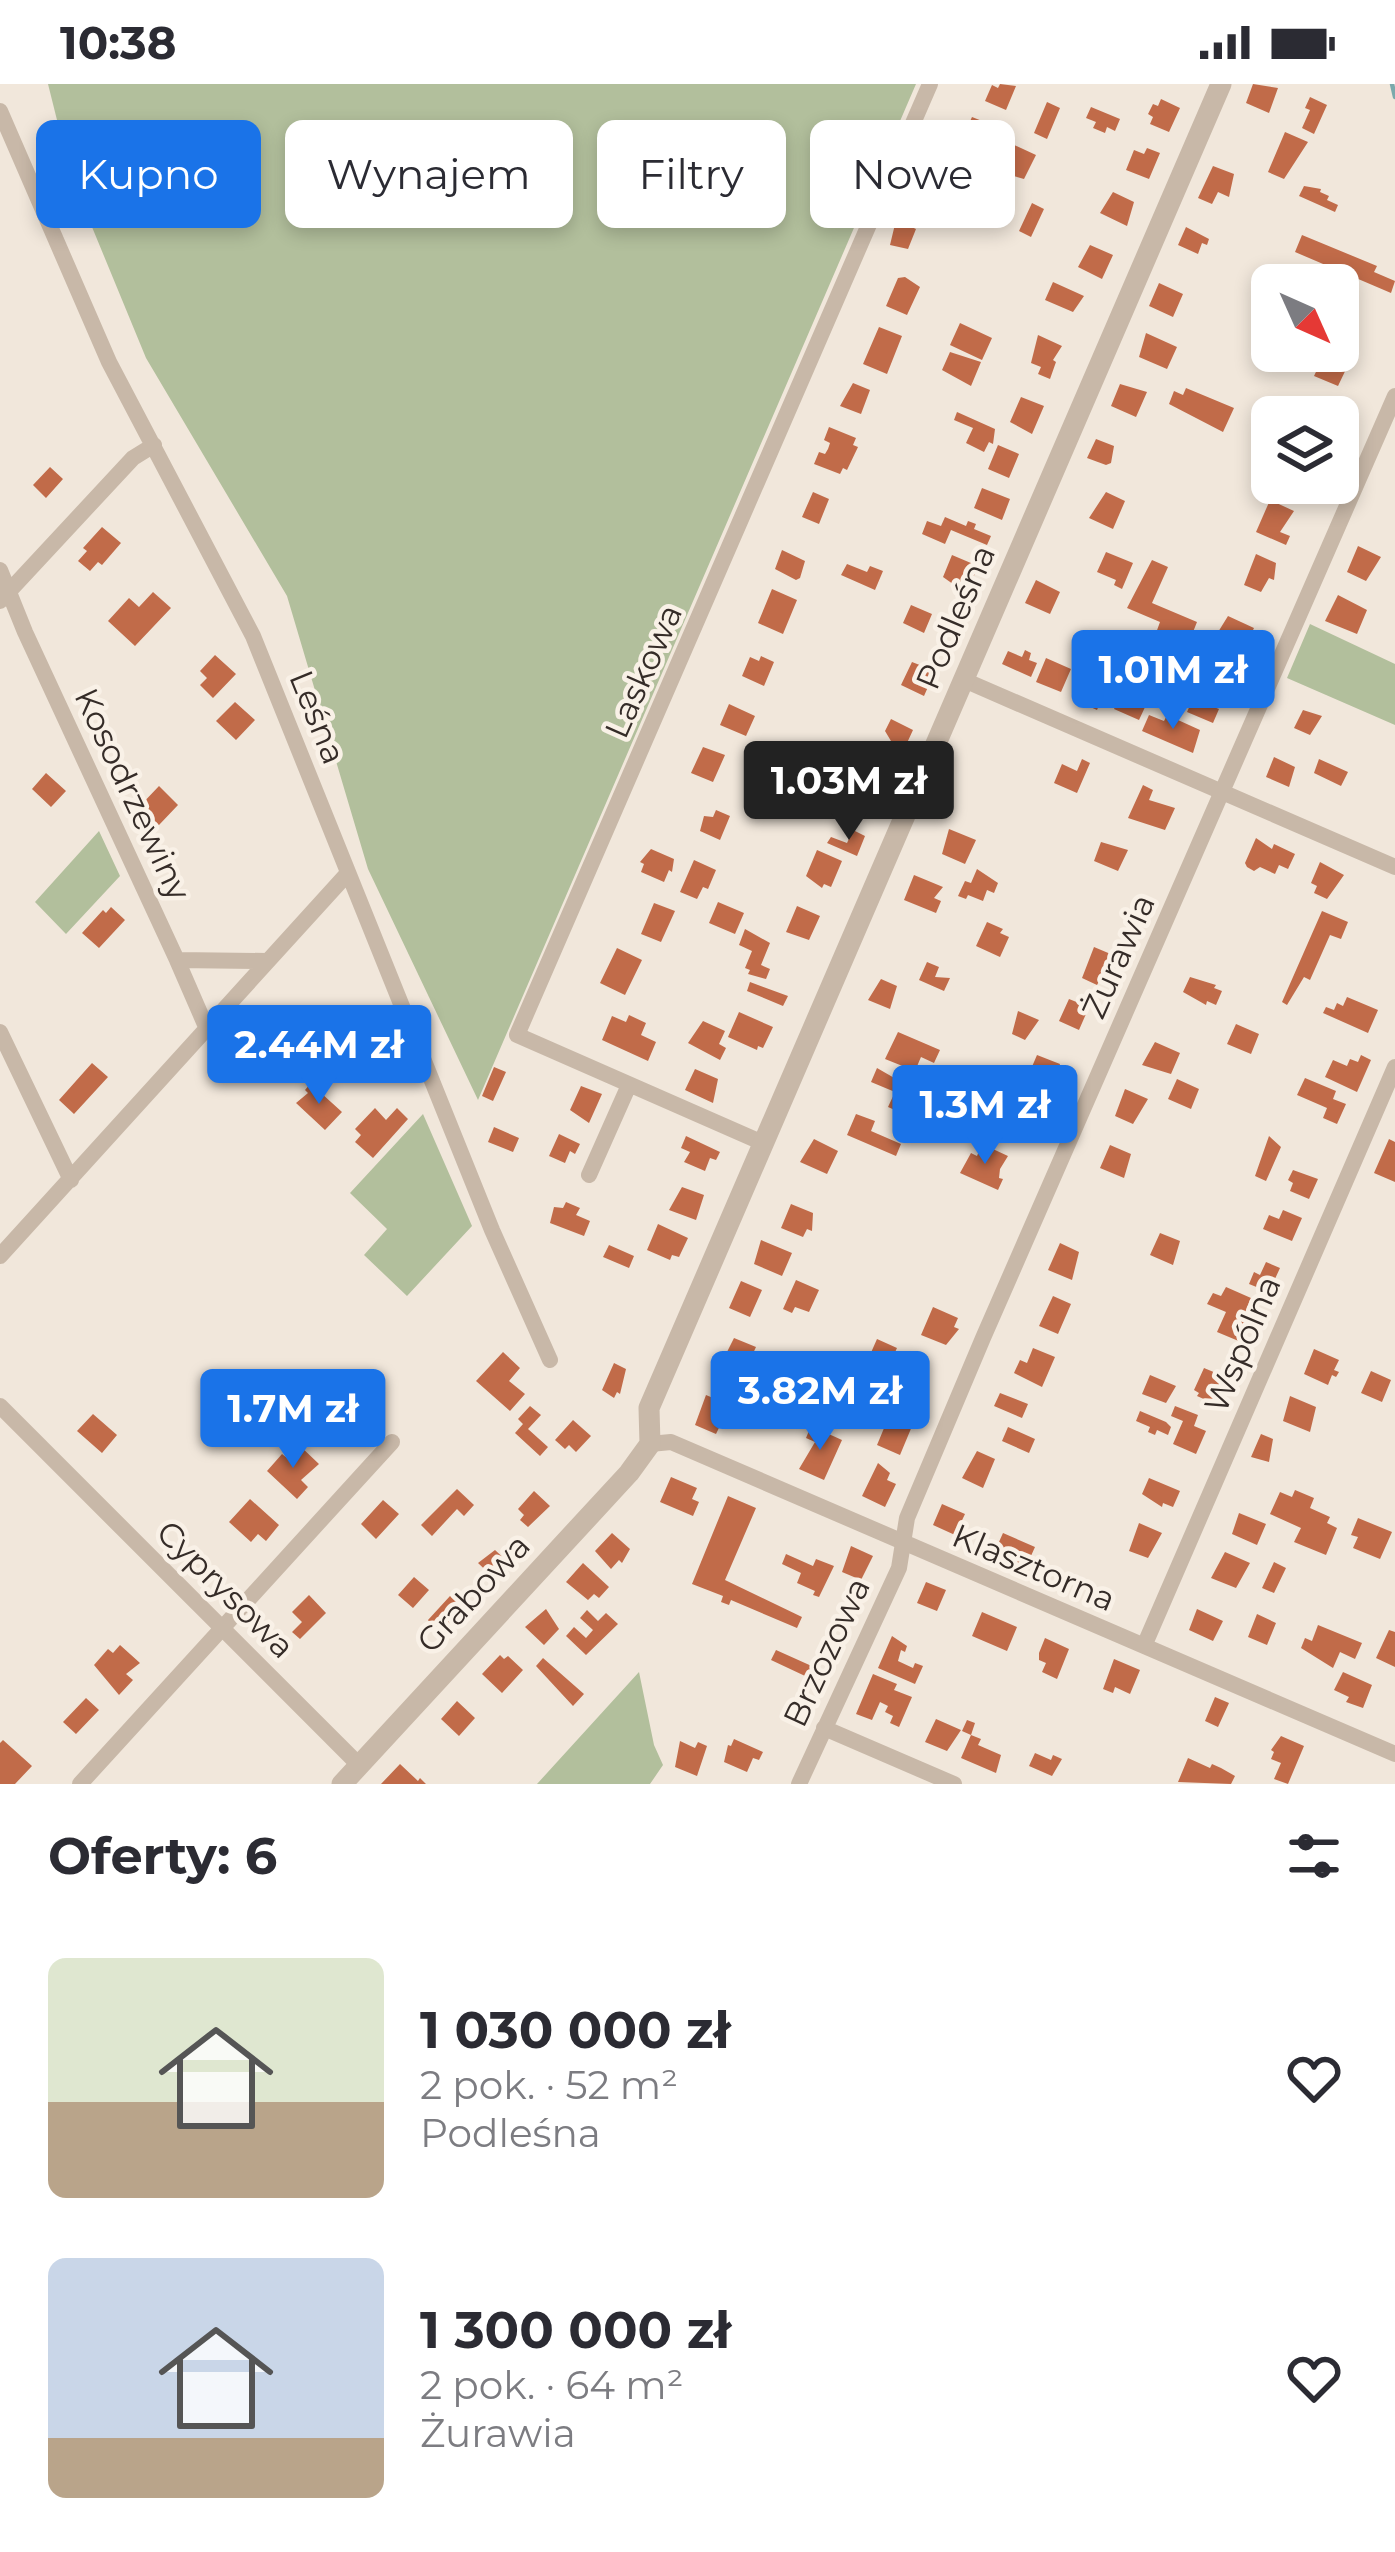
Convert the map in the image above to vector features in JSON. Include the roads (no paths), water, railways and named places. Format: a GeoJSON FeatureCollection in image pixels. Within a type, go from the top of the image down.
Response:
{"type":"FeatureCollection","features":[{"type":"Feature","properties":{"kind":"street","name":"Laskowa"},"geometry":{"type":"LineString","coordinates":[[763,1143],[517,1035],[931,84]]}},
{"type":"Feature","properties":{"kind":"street","name":"Podleśna"},"geometry":{"type":"LineString","coordinates":[[650,1444],[649,1408],[1220,84]]}},
{"type":"Feature","properties":{"kind":"street","name":"Leśna"},"geometry":{"type":"LineString","coordinates":[[0,111],[109,362],[253,636],[492,1230],[550,1360]]}},
{"type":"Feature","properties":{"kind":"street","name":"Żurawia"},"geometry":{"type":"LineString","coordinates":[[901,1543],[907,1518],[983,1339],[1395,396]]}},
{"type":"Feature","properties":{"kind":"street"},"geometry":{"type":"LineString","coordinates":[[5,596],[133,458],[154,445]]}},
{"type":"Feature","properties":{"kind":"street","name":"Kosodrzewiny"},"geometry":{"type":"LineString","coordinates":[[0,570],[5,596],[207,1029]]}},
{"type":"Feature","properties":{"kind":"street"},"geometry":{"type":"LineString","coordinates":[[964,680],[1395,866]]}},
{"type":"Feature","properties":{"kind":"street"},"geometry":{"type":"LineString","coordinates":[[0,1256],[348,873]]}},
{"type":"Feature","properties":{"kind":"street"},"geometry":{"type":"LineString","coordinates":[[177,960],[267,962]]}},
{"type":"Feature","properties":{"kind":"street"},"geometry":{"type":"LineString","coordinates":[[0,1032],[71,1180]]}},
{"type":"Feature","properties":{"kind":"street","name":"Wspólna"},"geometry":{"type":"LineString","coordinates":[[1144,1646],[1395,1067]]}},
{"type":"Feature","properties":{"kind":"street"},"geometry":{"type":"LineString","coordinates":[[589,1175],[628,1085]]}},
{"type":"Feature","properties":{"kind":"street","name":"Cyprysowa"},"geometry":{"type":"LineString","coordinates":[[0,1406],[359,1765]]}},
{"type":"Feature","properties":{"kind":"street"},"geometry":{"type":"LineString","coordinates":[[80,1784],[392,1442]]}},
{"type":"Feature","properties":{"kind":"street","name":"Klasztorna"},"geometry":{"type":"LineString","coordinates":[[650,1444],[671,1442],[1395,1754]]}},
{"type":"Feature","properties":{"kind":"street","name":"Grabowa"},"geometry":{"type":"LineString","coordinates":[[341,1784],[629,1473],[650,1444]]}},
{"type":"Feature","properties":{"kind":"street","name":"Brzozowa"},"geometry":{"type":"LineString","coordinates":[[799,1784],[898,1568],[901,1543]]}},
{"type":"Feature","properties":{"kind":"street"},"geometry":{"type":"LineString","coordinates":[[824,1728],[954,1784]]}},
{"type":"Feature","properties":{"kind":"waterway"},"geometry":{"type":"LineString","coordinates":[[1392,84],[1395,97]]}}]}
